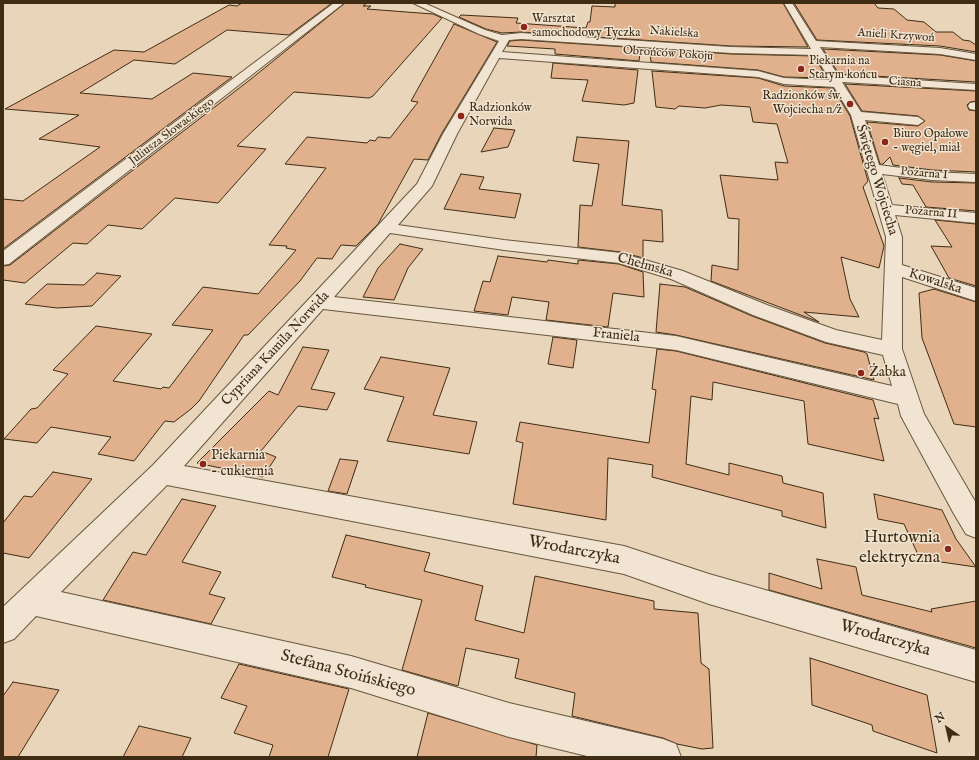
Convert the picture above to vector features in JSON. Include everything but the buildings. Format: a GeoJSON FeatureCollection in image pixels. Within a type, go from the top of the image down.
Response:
{"type":"FeatureCollection","features":[{"type":"Feature","properties":{"kind":"street","name":"Juliusza Słowackiego"},"geometry":{"type":"LineString","coordinates":[[3,260],[340,3]]}},
{"type":"Feature","properties":{"kind":"street"},"geometry":{"type":"LineString","coordinates":[[417,3],[482,32],[502,44]]}},
{"type":"Feature","properties":{"kind":"street","name":"Świętego Wojciecha"},"geometry":{"type":"LineString","coordinates":[[788,3],[857,115],[894,237],[892,349],[913,416],[963,506],[976,525]]}},
{"type":"Feature","properties":{"kind":"street","name":"Nakielska"},"geometry":{"type":"LineString","coordinates":[[502,44],[521,36],[731,50],[815,48]]}},
{"type":"Feature","properties":{"kind":"street","name":"Obrońców Pokoju"},"geometry":{"type":"LineString","coordinates":[[502,44],[758,74],[784,81],[836,81]]}},
{"type":"Feature","properties":{"kind":"street","name":"Cypriana Kamila Norwida"},"geometry":{"type":"LineString","coordinates":[[3,628],[162,473],[424,186],[450,134],[502,44]]}},
{"type":"Feature","properties":{"kind":"street","name":"Anieli Krzywoń"},"geometry":{"type":"LineString","coordinates":[[815,48],[940,51],[976,58]]}},
{"type":"Feature","properties":{"kind":"street","name":"Ciasna"},"geometry":{"type":"LineString","coordinates":[[836,81],[976,87]]}},
{"type":"Feature","properties":{"kind":"street"},"geometry":{"type":"LineString","coordinates":[[857,115],[918,121]]}},
{"type":"Feature","properties":{"kind":"street","name":"Pożarna I"},"geometry":{"type":"LineString","coordinates":[[872,168],[932,176],[976,178]]}},
{"type":"Feature","properties":{"kind":"street","name":"Pożarna II"},"geometry":{"type":"LineString","coordinates":[[885,209],[976,218]]}},
{"type":"Feature","properties":{"kind":"street","name":"Chełmska"},"geometry":{"type":"LineString","coordinates":[[387,228],[504,245],[620,258],[677,275],[760,310],[833,337],[892,349]]}},
{"type":"Feature","properties":{"kind":"street","name":"Kowalska"},"geometry":{"type":"LineString","coordinates":[[893,268],[976,295]]}},
{"type":"Feature","properties":{"kind":"street","name":"Franiela"},"geometry":{"type":"LineString","coordinates":[[319,302],[676,343],[908,398]]}},
{"type":"Feature","properties":{"kind":"street","name":"Wrodarczyka"},"geometry":{"type":"LineString","coordinates":[[162,473],[624,560],[709,589],[976,666]]}},
{"type":"Feature","properties":{"kind":"street","name":"Stefana Stoińskiego"},"geometry":{"type":"LineString","coordinates":[[31,600],[351,672],[509,720],[663,757]]}},
{"type":"Feature","properties":{"kind":"place","name":"Warsztat samochodowy Tyczka"},"geometry":{"type":"Point","coordinates":[524,27]}},
{"type":"Feature","properties":{"kind":"place","name":"Piekarnia na Starym końcu"},"geometry":{"type":"Point","coordinates":[801,69]}},
{"type":"Feature","properties":{"kind":"place","name":"Radzionków św. Wojciecha n/ż"},"geometry":{"type":"Point","coordinates":[850,104]}},
{"type":"Feature","properties":{"kind":"place","name":"Radzionków Norwida"},"geometry":{"type":"Point","coordinates":[461,116]}},
{"type":"Feature","properties":{"kind":"place","name":"Biuro Opałowe - węgiel, miał"},"geometry":{"type":"Point","coordinates":[885,142]}},
{"type":"Feature","properties":{"kind":"place","name":"Żabka"},"geometry":{"type":"Point","coordinates":[861,373]}},
{"type":"Feature","properties":{"kind":"place","name":"Piekarnia - cukiernia"},"geometry":{"type":"Point","coordinates":[203,464]}},
{"type":"Feature","properties":{"kind":"place","name":"Hurtownia elektryczna"},"geometry":{"type":"Point","coordinates":[948,549]}}]}
